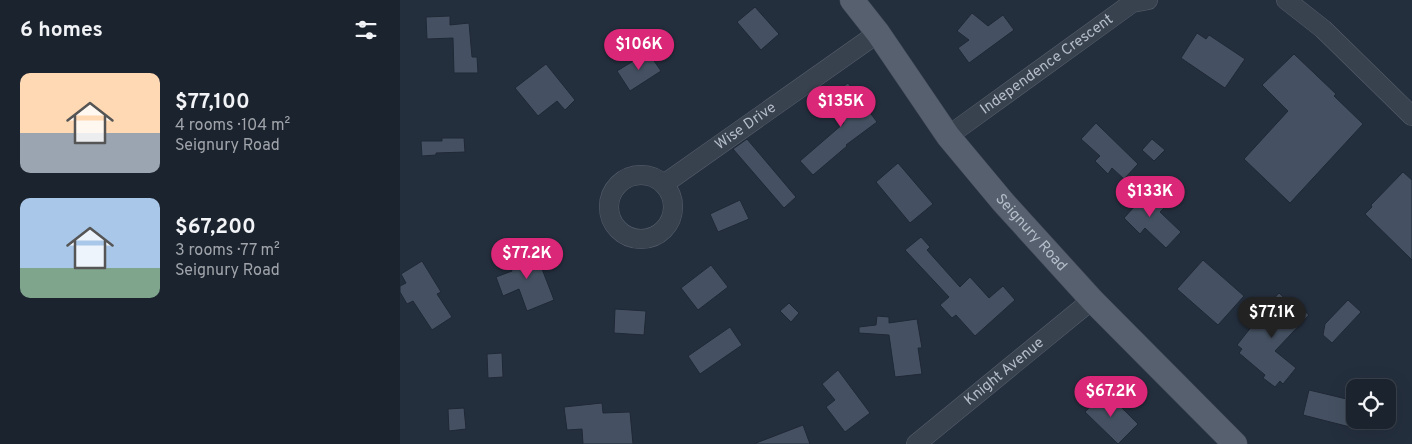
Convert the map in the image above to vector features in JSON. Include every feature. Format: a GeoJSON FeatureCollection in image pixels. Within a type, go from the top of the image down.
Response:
{"type":"FeatureCollection","features":[{"type":"Feature","properties":{"kind":"main road","name":"Seignury Road"},"geometry":{"type":"LineString","coordinates":[[852,0],[878,33],[948,136],[1003,202],[1092,300],[1236,444]]}},
{"type":"Feature","properties":{"kind":"street","name":"Independence Crescent"},"geometry":{"type":"LineString","coordinates":[[948,136],[1132,3],[1148,0]]}},
{"type":"Feature","properties":{"kind":"street"},"geometry":{"type":"LineString","coordinates":[[1286,0],[1323,29],[1412,116]]}},
{"type":"Feature","properties":{"kind":"street","name":"Wise Drive"},"geometry":{"type":"LineString","coordinates":[[664,184],[878,33]]}},
{"type":"Feature","properties":{"kind":"street","name":"Knight Avenue"},"geometry":{"type":"LineString","coordinates":[[916,444],[1092,300]]}},
{"type":"Feature","properties":{"kind":"building"},"geometry":{"type":"Polygon","coordinates":[[[755,7],[779,34],[761,50],[737,22],[755,7]]]}},
{"type":"Feature","properties":{"kind":"building"},"geometry":{"type":"Polygon","coordinates":[[[972,13],[988,26],[1003,15],[1014,30],[969,63],[958,48],[969,40],[957,31],[972,13]]]}},
{"type":"Feature","properties":{"kind":"building"},"geometry":{"type":"Polygon","coordinates":[[[450,16],[450,25],[469,23],[472,57],[477,57],[478,73],[454,73],[453,38],[427,39],[426,17],[450,16]]]}},
{"type":"Feature","properties":{"kind":"building"},"geometry":{"type":"Polygon","coordinates":[[[1197,33],[1206,39],[1209,35],[1245,59],[1225,88],[1181,58],[1197,33]]]}},
{"type":"Feature","properties":{"kind":"building"},"geometry":{"type":"Polygon","coordinates":[[[648,52],[661,71],[630,91],[617,71],[648,52]]]}},
{"type":"Feature","properties":{"kind":"building"},"geometry":{"type":"Polygon","coordinates":[[[1294,54],[1336,94],[1334,96],[1363,124],[1290,203],[1244,159],[1288,111],[1262,85],[1294,54]]]}},
{"type":"Feature","properties":{"kind":"building"},"geometry":{"type":"Polygon","coordinates":[[[546,64],[575,100],[565,110],[557,101],[538,116],[515,88],[546,64]]]}},
{"type":"Feature","properties":{"kind":"building"},"geometry":{"type":"Polygon","coordinates":[[[848,83],[877,122],[846,145],[813,175],[800,161],[844,123],[826,99],[848,83]]]}},
{"type":"Feature","properties":{"kind":"building"},"geometry":{"type":"Polygon","coordinates":[[[1096,123],[1138,164],[1124,179],[1112,168],[1108,174],[1095,161],[1100,156],[1081,139],[1096,123]]]}},
{"type":"Feature","properties":{"kind":"building"},"geometry":{"type":"Polygon","coordinates":[[[442,138],[464,138],[465,152],[436,153],[436,155],[422,156],[421,141],[442,141],[442,138]]]}},
{"type":"Feature","properties":{"kind":"building"},"geometry":{"type":"Polygon","coordinates":[[[747,139],[796,197],[784,208],[733,149],[747,139]]]}},
{"type":"Feature","properties":{"kind":"building"},"geometry":{"type":"Polygon","coordinates":[[[1152,139],[1165,150],[1154,161],[1142,150],[1152,139]]]}},
{"type":"Feature","properties":{"kind":"building"},"geometry":{"type":"Polygon","coordinates":[[[898,163],[933,204],[910,223],[876,182],[898,163]]]}},
{"type":"Feature","properties":{"kind":"building"},"geometry":{"type":"Polygon","coordinates":[[[1403,172],[1412,180],[1412,260],[1365,214],[1372,207],[1371,205],[1403,172]]]}},
{"type":"Feature","properties":{"kind":"building"},"geometry":{"type":"Polygon","coordinates":[[[1135,187],[1145,196],[1149,192],[1165,207],[1160,212],[1181,232],[1166,248],[1145,228],[1140,234],[1124,218],[1135,206],[1125,197],[1135,187]]]}},
{"type":"Feature","properties":{"kind":"building"},"geometry":{"type":"Polygon","coordinates":[[[740,200],[749,219],[718,232],[710,214],[740,200]]]}},
{"type":"Feature","properties":{"kind":"building"},"geometry":{"type":"Polygon","coordinates":[[[921,237],[930,247],[927,250],[960,287],[970,277],[989,298],[1003,286],[1015,300],[975,336],[956,315],[952,318],[940,305],[949,297],[905,250],[921,237]]]}},
{"type":"Feature","properties":{"kind":"building"},"geometry":{"type":"Polygon","coordinates":[[[534,248],[554,300],[527,311],[519,289],[503,296],[496,277],[512,271],[507,258],[534,248]]]}},
{"type":"Feature","properties":{"kind":"building"},"geometry":{"type":"Polygon","coordinates":[[[1203,260],[1244,296],[1218,325],[1177,289],[1203,260]]]}},
{"type":"Feature","properties":{"kind":"building"},"geometry":{"type":"Polygon","coordinates":[[[422,261],[441,292],[437,294],[452,317],[432,330],[413,301],[407,304],[400,292],[400,286],[406,283],[401,274],[422,261]]]}},
{"type":"Feature","properties":{"kind":"building"},"geometry":{"type":"Polygon","coordinates":[[[711,265],[728,287],[698,310],[681,288],[711,265]]]}},
{"type":"Feature","properties":{"kind":"building"},"geometry":{"type":"Polygon","coordinates":[[[1279,293],[1295,308],[1297,305],[1309,315],[1275,351],[1296,368],[1283,384],[1280,381],[1275,387],[1263,378],[1265,375],[1239,353],[1242,349],[1237,345],[1256,321],[1254,320],[1279,293]]]}},
{"type":"Feature","properties":{"kind":"building"},"geometry":{"type":"Polygon","coordinates":[[[1348,300],[1361,312],[1332,343],[1323,335],[1325,324],[1348,300]]]}},
{"type":"Feature","properties":{"kind":"building"},"geometry":{"type":"Polygon","coordinates":[[[789,303],[799,313],[791,322],[780,311],[789,303]]]}},
{"type":"Feature","properties":{"kind":"building"},"geometry":{"type":"Polygon","coordinates":[[[615,309],[646,311],[644,335],[614,333],[615,309]]]}},
{"type":"Feature","properties":{"kind":"building"},"geometry":{"type":"Polygon","coordinates":[[[877,316],[889,317],[889,323],[917,319],[922,348],[918,348],[922,374],[895,377],[889,335],[859,333],[859,327],[876,325],[877,316]]]}},
{"type":"Feature","properties":{"kind":"building"},"geometry":{"type":"Polygon","coordinates":[[[730,327],[742,345],[700,374],[688,356],[730,327]]]}},
{"type":"Feature","properties":{"kind":"building"},"geometry":{"type":"Polygon","coordinates":[[[502,353],[503,377],[488,378],[487,354],[502,353]]]}},
{"type":"Feature","properties":{"kind":"building"},"geometry":{"type":"Polygon","coordinates":[[[838,370],[870,413],[845,432],[826,407],[835,400],[822,384],[838,370]]]}},
{"type":"Feature","properties":{"kind":"building"},"geometry":{"type":"Polygon","coordinates":[[[1309,390],[1346,399],[1346,426],[1303,415],[1309,390]]]}},
{"type":"Feature","properties":{"kind":"building"},"geometry":{"type":"Polygon","coordinates":[[[1105,391],[1138,424],[1118,444],[1085,412],[1105,391]]]}},
{"type":"Feature","properties":{"kind":"building"},"geometry":{"type":"Polygon","coordinates":[[[602,403],[603,413],[630,412],[633,444],[583,444],[582,429],[567,430],[564,407],[602,403]]]}},
{"type":"Feature","properties":{"kind":"building"},"geometry":{"type":"Polygon","coordinates":[[[464,408],[466,429],[449,431],[448,409],[464,408]]]}},
{"type":"Feature","properties":{"kind":"building"},"geometry":{"type":"Polygon","coordinates":[[[803,425],[810,444],[756,444],[756,443],[803,425]]]}}]}
